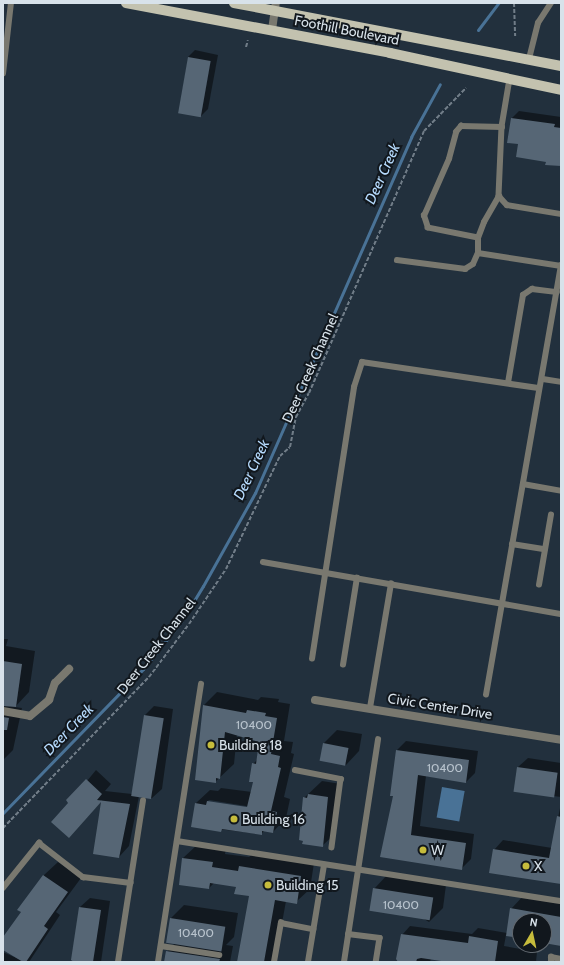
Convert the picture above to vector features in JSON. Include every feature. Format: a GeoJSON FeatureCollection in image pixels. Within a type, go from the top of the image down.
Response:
{"type":"FeatureCollection","features":[{"type":"Feature","properties":{"kind":"main road","name":"Foothill Boulevard"},"geometry":{"type":"LineString","coordinates":[[126,3],[272,30],[561,90]]}},
{"type":"Feature","properties":{"kind":"main road","name":"Foothill Boulevard"},"geometry":{"type":"LineString","coordinates":[[234,3],[275,7],[561,66]]}},
{"type":"Feature","properties":{"kind":"street"},"geometry":{"type":"LineString","coordinates":[[272,30],[275,7]]}},
{"type":"Feature","properties":{"kind":"street"},"geometry":{"type":"LineString","coordinates":[[3,711],[30,716],[49,700],[55,683],[69,670]]}},
{"type":"Feature","properties":{"kind":"street","name":"Civic Center Drive"},"geometry":{"type":"LineString","coordinates":[[315,700],[561,740]]}},
{"type":"Feature","properties":{"kind":"lane"},"geometry":{"type":"LineString","coordinates":[[3,74],[10,3]]}},
{"type":"Feature","properties":{"kind":"lane"},"geometry":{"type":"LineString","coordinates":[[529,59],[538,23],[551,3]]}},
{"type":"Feature","properties":{"kind":"lane"},"geometry":{"type":"LineString","coordinates":[[397,260],[465,269],[473,264],[478,253],[478,238],[484,222],[499,196],[502,127],[510,79]]}},
{"type":"Feature","properties":{"kind":"lane"},"geometry":{"type":"LineString","coordinates":[[478,238],[428,228],[424,216],[450,159],[456,132],[461,126],[502,127]]}},
{"type":"Feature","properties":{"kind":"lane"},"geometry":{"type":"LineString","coordinates":[[499,196],[507,205],[561,214]]}},
{"type":"Feature","properties":{"kind":"lane"},"geometry":{"type":"LineString","coordinates":[[478,253],[561,266],[543,379],[538,388],[486,695]]}},
{"type":"Feature","properties":{"kind":"lane"},"geometry":{"type":"LineString","coordinates":[[508,383],[524,295],[532,288],[557,292]]}},
{"type":"Feature","properties":{"kind":"lane"},"geometry":{"type":"LineString","coordinates":[[312,659],[354,387],[362,362],[538,388]]}},
{"type":"Feature","properties":{"kind":"lane"},"geometry":{"type":"LineString","coordinates":[[543,379],[561,382]]}},
{"type":"Feature","properties":{"kind":"lane"},"geometry":{"type":"LineString","coordinates":[[522,484],[561,491]]}},
{"type":"Feature","properties":{"kind":"lane"},"geometry":{"type":"LineString","coordinates":[[539,585],[552,516]]}},
{"type":"Feature","properties":{"kind":"lane"},"geometry":{"type":"LineString","coordinates":[[512,544],[545,549]]}},
{"type":"Feature","properties":{"kind":"lane"},"geometry":{"type":"LineString","coordinates":[[263,562],[561,614]]}},
{"type":"Feature","properties":{"kind":"lane"},"geometry":{"type":"LineString","coordinates":[[343,665],[357,578]]}},
{"type":"Feature","properties":{"kind":"lane"},"geometry":{"type":"LineString","coordinates":[[370,708],[391,584]]}},
{"type":"Feature","properties":{"kind":"lane"},"geometry":{"type":"LineString","coordinates":[[158,962],[201,684]]}},
{"type":"Feature","properties":{"kind":"lane"},"geometry":{"type":"LineString","coordinates":[[344,962],[378,740]]}},
{"type":"Feature","properties":{"kind":"lane"},"geometry":{"type":"LineString","coordinates":[[295,770],[341,778],[332,847]]}},
{"type":"Feature","properties":{"kind":"lane"},"geometry":{"type":"LineString","coordinates":[[118,962],[143,802]]}},
{"type":"Feature","properties":{"kind":"lane"},"geometry":{"type":"LineString","coordinates":[[177,841],[561,901]]}},
{"type":"Feature","properties":{"kind":"lane"},"geometry":{"type":"LineString","coordinates":[[3,888],[39,843],[83,877],[131,883]]}},
{"type":"Feature","properties":{"kind":"lane"},"geometry":{"type":"LineString","coordinates":[[308,962],[324,865]]}},
{"type":"Feature","properties":{"kind":"lane"},"geometry":{"type":"LineString","coordinates":[[274,962],[281,923],[313,929]]}},
{"type":"Feature","properties":{"kind":"lane"},"geometry":{"type":"LineString","coordinates":[[348,934],[380,938],[376,962]]}},
{"type":"Feature","properties":{"kind":"lane"},"geometry":{"type":"LineString","coordinates":[[161,946],[219,955]]}},
{"type":"Feature","properties":{"kind":"lane"},"geometry":{"type":"LineString","coordinates":[[551,962],[551,958],[561,959]]}},
{"type":"Feature","properties":{"kind":"path"},"geometry":{"type":"LineString","coordinates":[[514,3],[515,36]]}},
{"type":"Feature","properties":{"kind":"path"},"geometry":{"type":"LineString","coordinates":[[246,47],[248,40]]}},
{"type":"Feature","properties":{"kind":"path","name":"Deer Creek Channel"},"geometry":{"type":"LineString","coordinates":[[3,828],[149,677],[189,624],[226,569],[280,456],[290,447],[296,417],[309,393],[424,131],[466,88]]}},
{"type":"Feature","properties":{"kind":"water"},"geometry":{"type":"Polygon","coordinates":[[[442,787],[465,791],[459,822],[437,818],[442,787]]]}},
{"type":"Feature","properties":{"kind":"building"},"geometry":{"type":"Polygon","coordinates":[[[188,57],[211,61],[201,117],[178,113],[188,57]]]}},
{"type":"Feature","properties":{"kind":"building"},"geometry":{"type":"Polygon","coordinates":[[[511,118],[555,124],[554,127],[561,128],[561,166],[545,165],[546,162],[516,157],[518,144],[507,143],[511,118]]]}},
{"type":"Feature","properties":{"kind":"building"},"geometry":{"type":"Polygon","coordinates":[[[3,661],[22,664],[16,707],[3,706],[3,661]]]}},
{"type":"Feature","properties":{"kind":"building"},"geometry":{"type":"Polygon","coordinates":[[[203,705],[246,713],[247,710],[266,713],[265,716],[277,718],[271,754],[280,756],[278,767],[281,768],[271,811],[277,812],[273,833],[262,831],[262,835],[222,829],[221,832],[191,827],[195,803],[206,805],[207,801],[247,807],[253,782],[249,782],[252,763],[256,764],[259,742],[225,732],[220,779],[216,778],[216,783],[195,780],[203,705]]]}},
{"type":"Feature","properties":{"kind":"building"},"geometry":{"type":"Polygon","coordinates":[[[144,715],[164,718],[151,799],[131,796],[144,715]]]}},
{"type":"Feature","properties":{"kind":"building"},"geometry":{"type":"Polygon","coordinates":[[[3,717],[9,718],[7,730],[3,730],[3,717]]]}},
{"type":"Feature","properties":{"kind":"building"},"geometry":{"type":"Polygon","coordinates":[[[323,743],[349,748],[345,766],[320,761],[323,743]]]}},
{"type":"Feature","properties":{"kind":"building"},"geometry":{"type":"Polygon","coordinates":[[[396,750],[469,760],[466,783],[418,775],[411,835],[466,843],[462,870],[380,857],[393,796],[390,796],[396,750]]]}},
{"type":"Feature","properties":{"kind":"building"},"geometry":{"type":"Polygon","coordinates":[[[517,767],[558,773],[554,797],[514,792],[517,767]]]}},
{"type":"Feature","properties":{"kind":"building"},"geometry":{"type":"Polygon","coordinates":[[[86,779],[102,794],[97,800],[130,804],[119,858],[93,854],[101,802],[69,838],[51,822],[68,803],[66,800],[86,779]]]}},
{"type":"Feature","properties":{"kind":"building"},"geometry":{"type":"Polygon","coordinates":[[[308,794],[328,797],[323,847],[302,844],[303,841],[299,840],[303,797],[307,798],[308,794]]]}},
{"type":"Feature","properties":{"kind":"building","name":"X"},"geometry":{"type":"Polygon","coordinates":[[[557,816],[561,817],[561,884],[489,873],[493,849],[549,858],[557,816]]]}},
{"type":"Feature","properties":{"kind":"building"},"geometry":{"type":"Polygon","coordinates":[[[182,858],[213,862],[212,867],[238,871],[239,866],[301,876],[297,904],[275,900],[264,962],[237,962],[249,896],[234,894],[236,887],[210,883],[209,889],[179,885],[182,858]]]}},
{"type":"Feature","properties":{"kind":"building"},"geometry":{"type":"Polygon","coordinates":[[[43,875],[68,892],[44,926],[48,929],[26,962],[23,962],[3,950],[3,937],[21,912],[17,910],[43,875]]]}},
{"type":"Feature","properties":{"kind":"building"},"geometry":{"type":"Polygon","coordinates":[[[373,888],[433,898],[430,920],[369,911],[373,888]]]}},
{"type":"Feature","properties":{"kind":"building"},"geometry":{"type":"Polygon","coordinates":[[[79,907],[101,910],[93,962],[74,962],[71,960],[79,907]]]}},
{"type":"Feature","properties":{"kind":"building"},"geometry":{"type":"Polygon","coordinates":[[[510,908],[538,913],[512,913],[512,937],[506,936],[510,908]]]}},
{"type":"Feature","properties":{"kind":"building"},"geometry":{"type":"Polygon","coordinates":[[[552,915],[561,917],[561,946],[552,944],[552,915]]]}},
{"type":"Feature","properties":{"kind":"building"},"geometry":{"type":"Polygon","coordinates":[[[170,918],[225,927],[221,951],[166,943],[170,918]]]}},
{"type":"Feature","properties":{"kind":"building"},"geometry":{"type":"Polygon","coordinates":[[[401,934],[468,943],[469,936],[498,941],[495,962],[448,962],[421,958],[417,959],[416,962],[398,962],[396,959],[401,934]]]}},
{"type":"Feature","properties":{"kind":"building"},"geometry":{"type":"Polygon","coordinates":[[[166,951],[220,959],[219,962],[164,962],[166,951]]]}},
{"type":"Feature","properties":{"kind":"waterway","name":"Deer Creek"},"geometry":{"type":"LineString","coordinates":[[478,30],[498,3]]}},
{"type":"Feature","properties":{"kind":"waterway","name":"Deer Creek"},"geometry":{"type":"LineString","coordinates":[[3,813],[143,669],[181,622],[203,586],[255,493],[411,137],[440,84]]}},
{"type":"Feature","properties":{"kind":"place","name":"Building 18"},"geometry":{"type":"Point","coordinates":[211,745]}},
{"type":"Feature","properties":{"kind":"place","name":"Building 16"},"geometry":{"type":"Point","coordinates":[234,819]}},
{"type":"Feature","properties":{"kind":"place","name":"W"},"geometry":{"type":"Point","coordinates":[423,850]}},
{"type":"Feature","properties":{"kind":"place","name":"X"},"geometry":{"type":"Point","coordinates":[526,866]}},
{"type":"Feature","properties":{"kind":"place","name":"Building 15"},"geometry":{"type":"Point","coordinates":[268,885]}}]}
